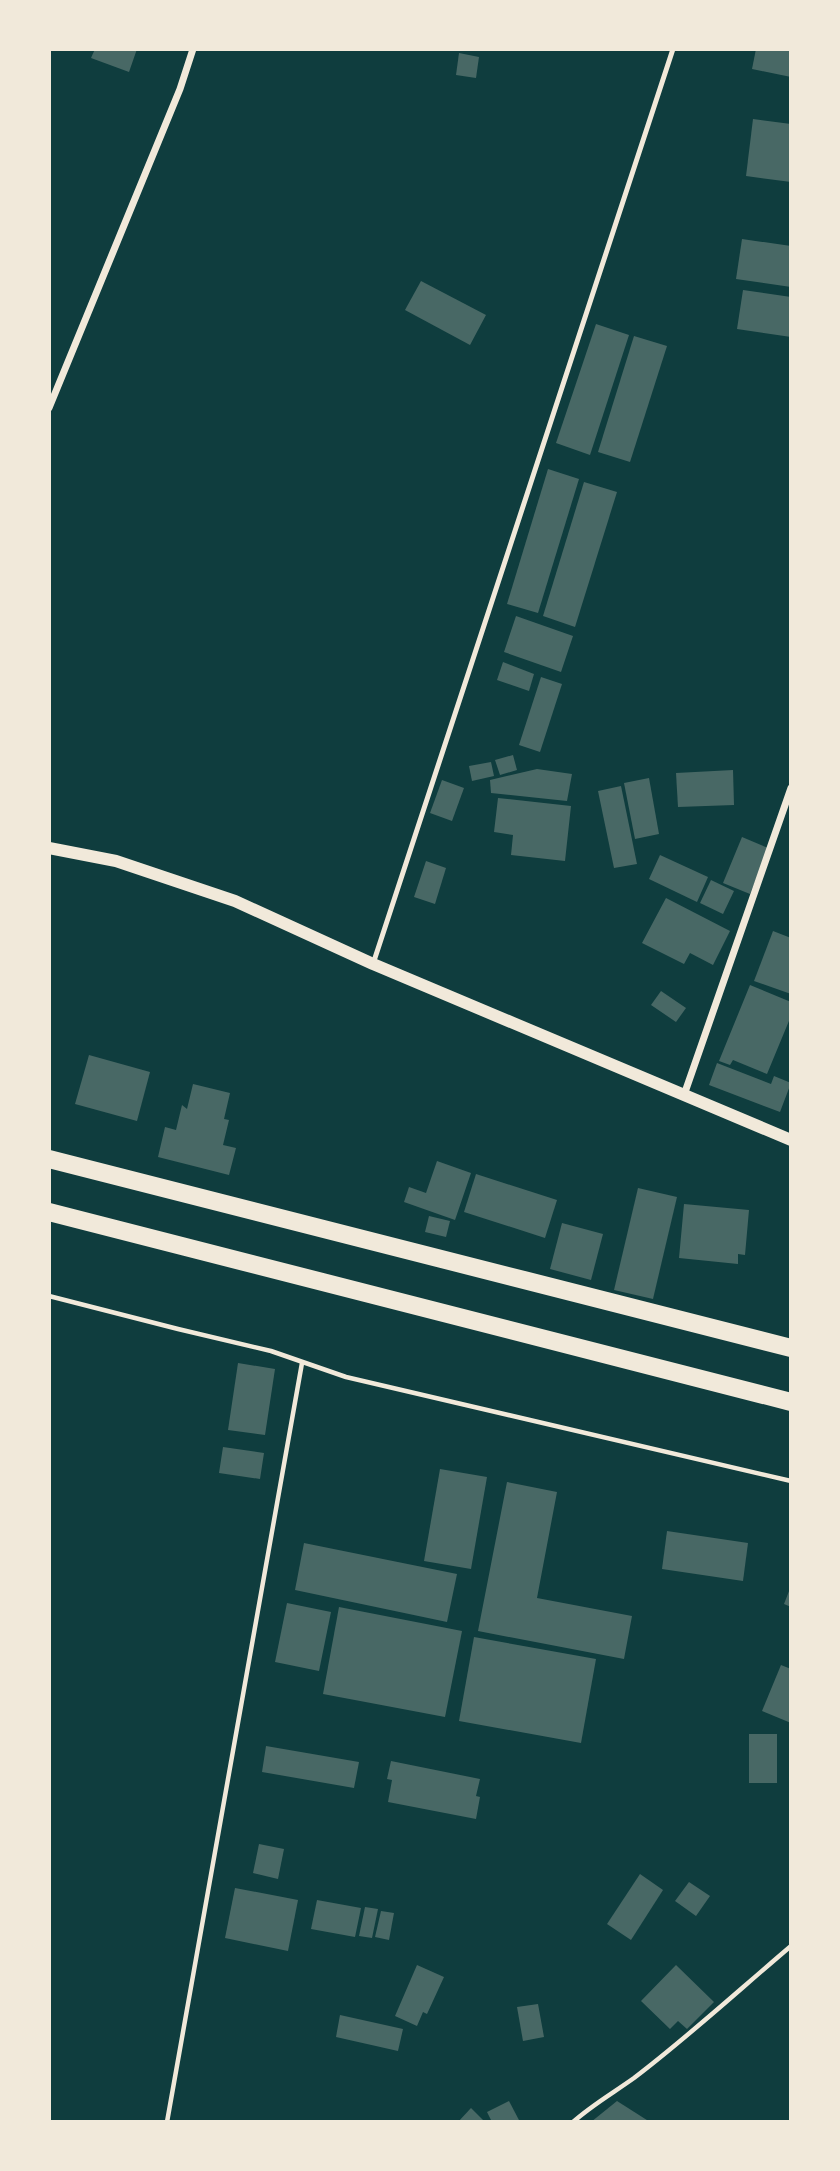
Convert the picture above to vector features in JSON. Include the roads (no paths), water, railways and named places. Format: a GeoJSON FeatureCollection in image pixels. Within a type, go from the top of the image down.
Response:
{"type":"FeatureCollection","features":[{"type":"Feature","properties":{"kind":"main road"},"geometry":{"type":"LineString","coordinates":[[49,1159],[791,1348]]}},
{"type":"Feature","properties":{"kind":"main road"},"geometry":{"type":"LineString","coordinates":[[49,1212],[791,1402]]}},
{"type":"Feature","properties":{"kind":"street"},"geometry":{"type":"LineString","coordinates":[[49,408],[180,89],[193,49]]}},
{"type":"Feature","properties":{"kind":"street"},"geometry":{"type":"LineString","coordinates":[[684,1096],[791,788]]}},
{"type":"Feature","properties":{"kind":"street"},"geometry":{"type":"LineString","coordinates":[[49,848],[116,861],[235,901],[373,964],[791,1140]]}},
{"type":"Feature","properties":{"kind":"lane"},"geometry":{"type":"LineString","coordinates":[[373,964],[673,49]]}}]}
